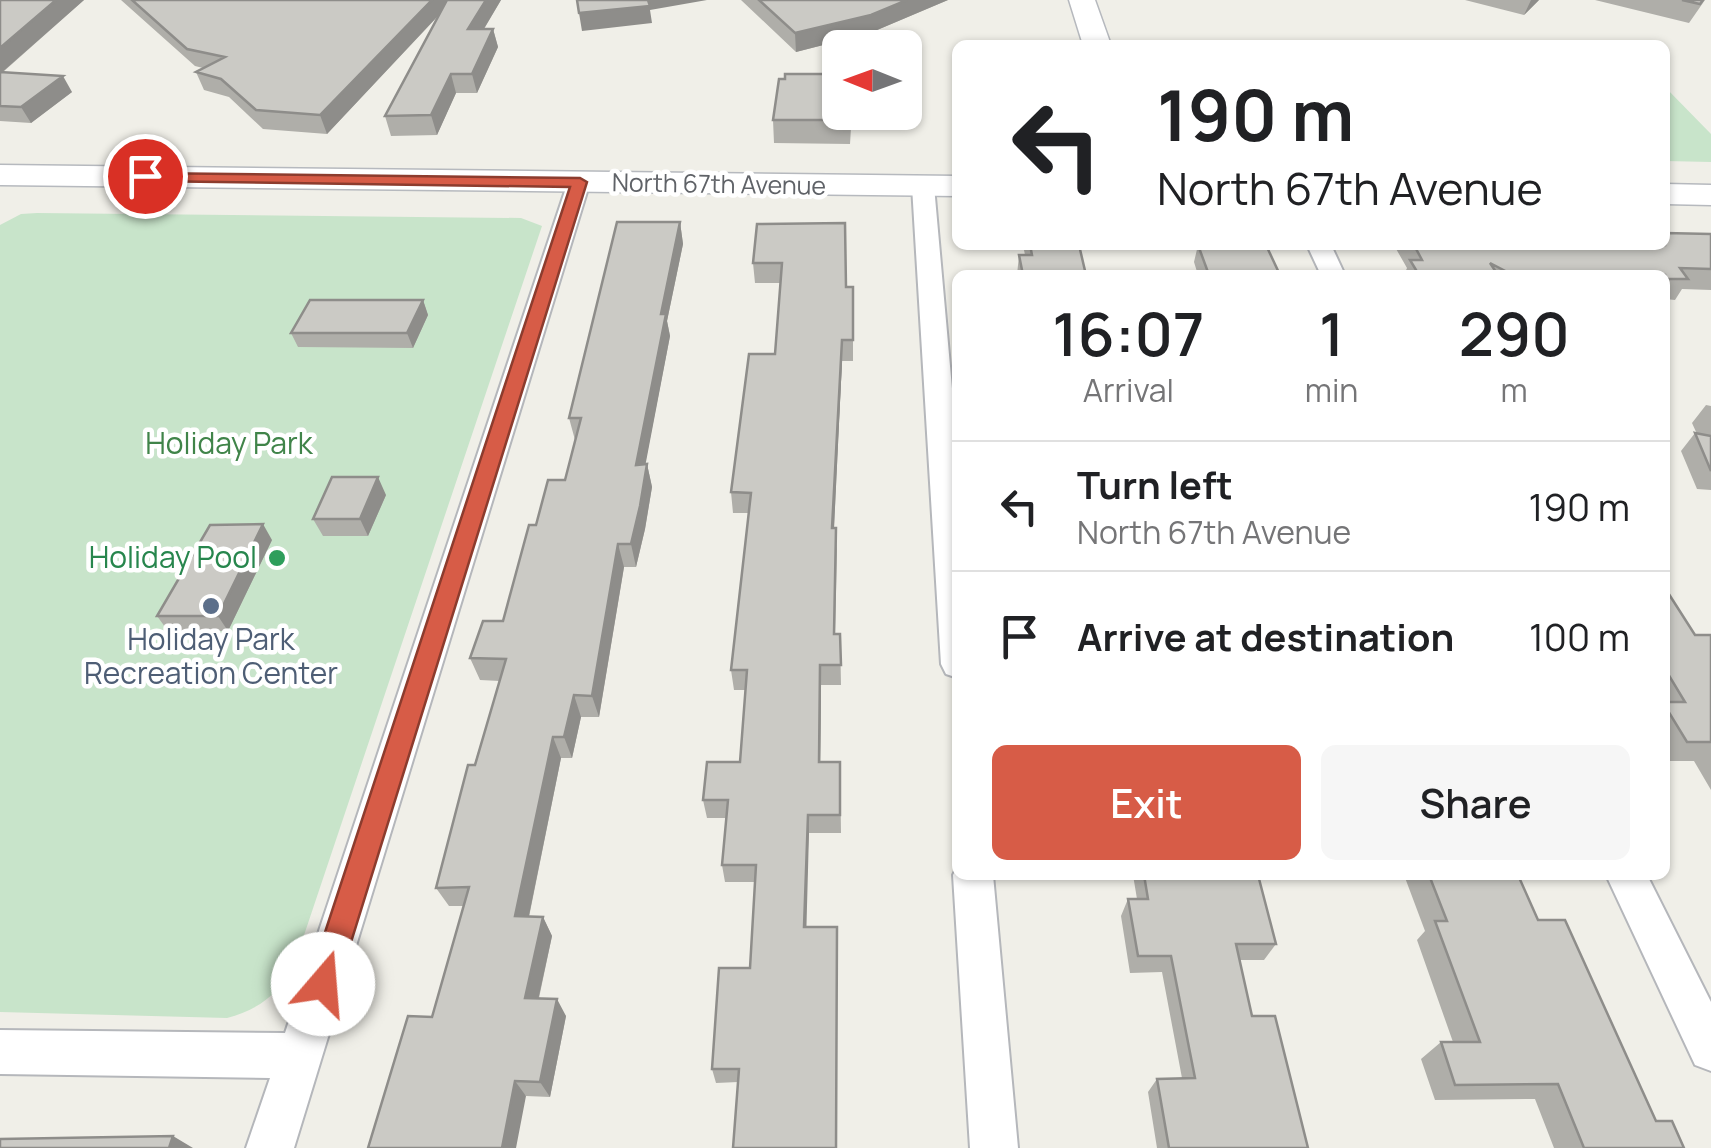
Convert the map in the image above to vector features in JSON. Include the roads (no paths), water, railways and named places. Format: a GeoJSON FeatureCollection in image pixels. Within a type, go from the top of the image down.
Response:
{"type":"FeatureCollection","features":[{"type":"Feature","properties":{"kind":"main road"},"geometry":{"type":"LineString","coordinates":[[1082,0],[1094,40]]}},
{"type":"Feature","properties":{"kind":"main road","name":"North 67th Avenue"},"geometry":{"type":"LineString","coordinates":[[0,175],[952,186]]}},
{"type":"Feature","properties":{"kind":"main road"},"geometry":{"type":"LineString","coordinates":[[1670,194],[1711,194]]}},
{"type":"Feature","properties":{"kind":"street"},"geometry":{"type":"LineString","coordinates":[[270,1148],[580,182]]}},
{"type":"Feature","properties":{"kind":"street"},"geometry":{"type":"LineString","coordinates":[[923,186],[952,582]]}},
{"type":"Feature","properties":{"kind":"street"},"geometry":{"type":"LineString","coordinates":[[973,880],[994,1148]]}},
{"type":"Feature","properties":{"kind":"street"},"geometry":{"type":"LineString","coordinates":[[1628,880],[1711,1050]]}},
{"type":"Feature","properties":{"kind":"street"},"geometry":{"type":"LineString","coordinates":[[0,1052],[300,1056]]}},
{"type":"Feature","properties":{"kind":"place","name":"Holiday Pool"},"geometry":{"type":"Point","coordinates":[277,558]}},
{"type":"Feature","properties":{"kind":"place","name":"Holiday Park Recreation Center"},"geometry":{"type":"Point","coordinates":[211,606]}},
{"type":"Feature","properties":{"kind":"park label","name":"Holiday Park"},"geometry":{"type":"Point","coordinates":[229,444]}}]}
